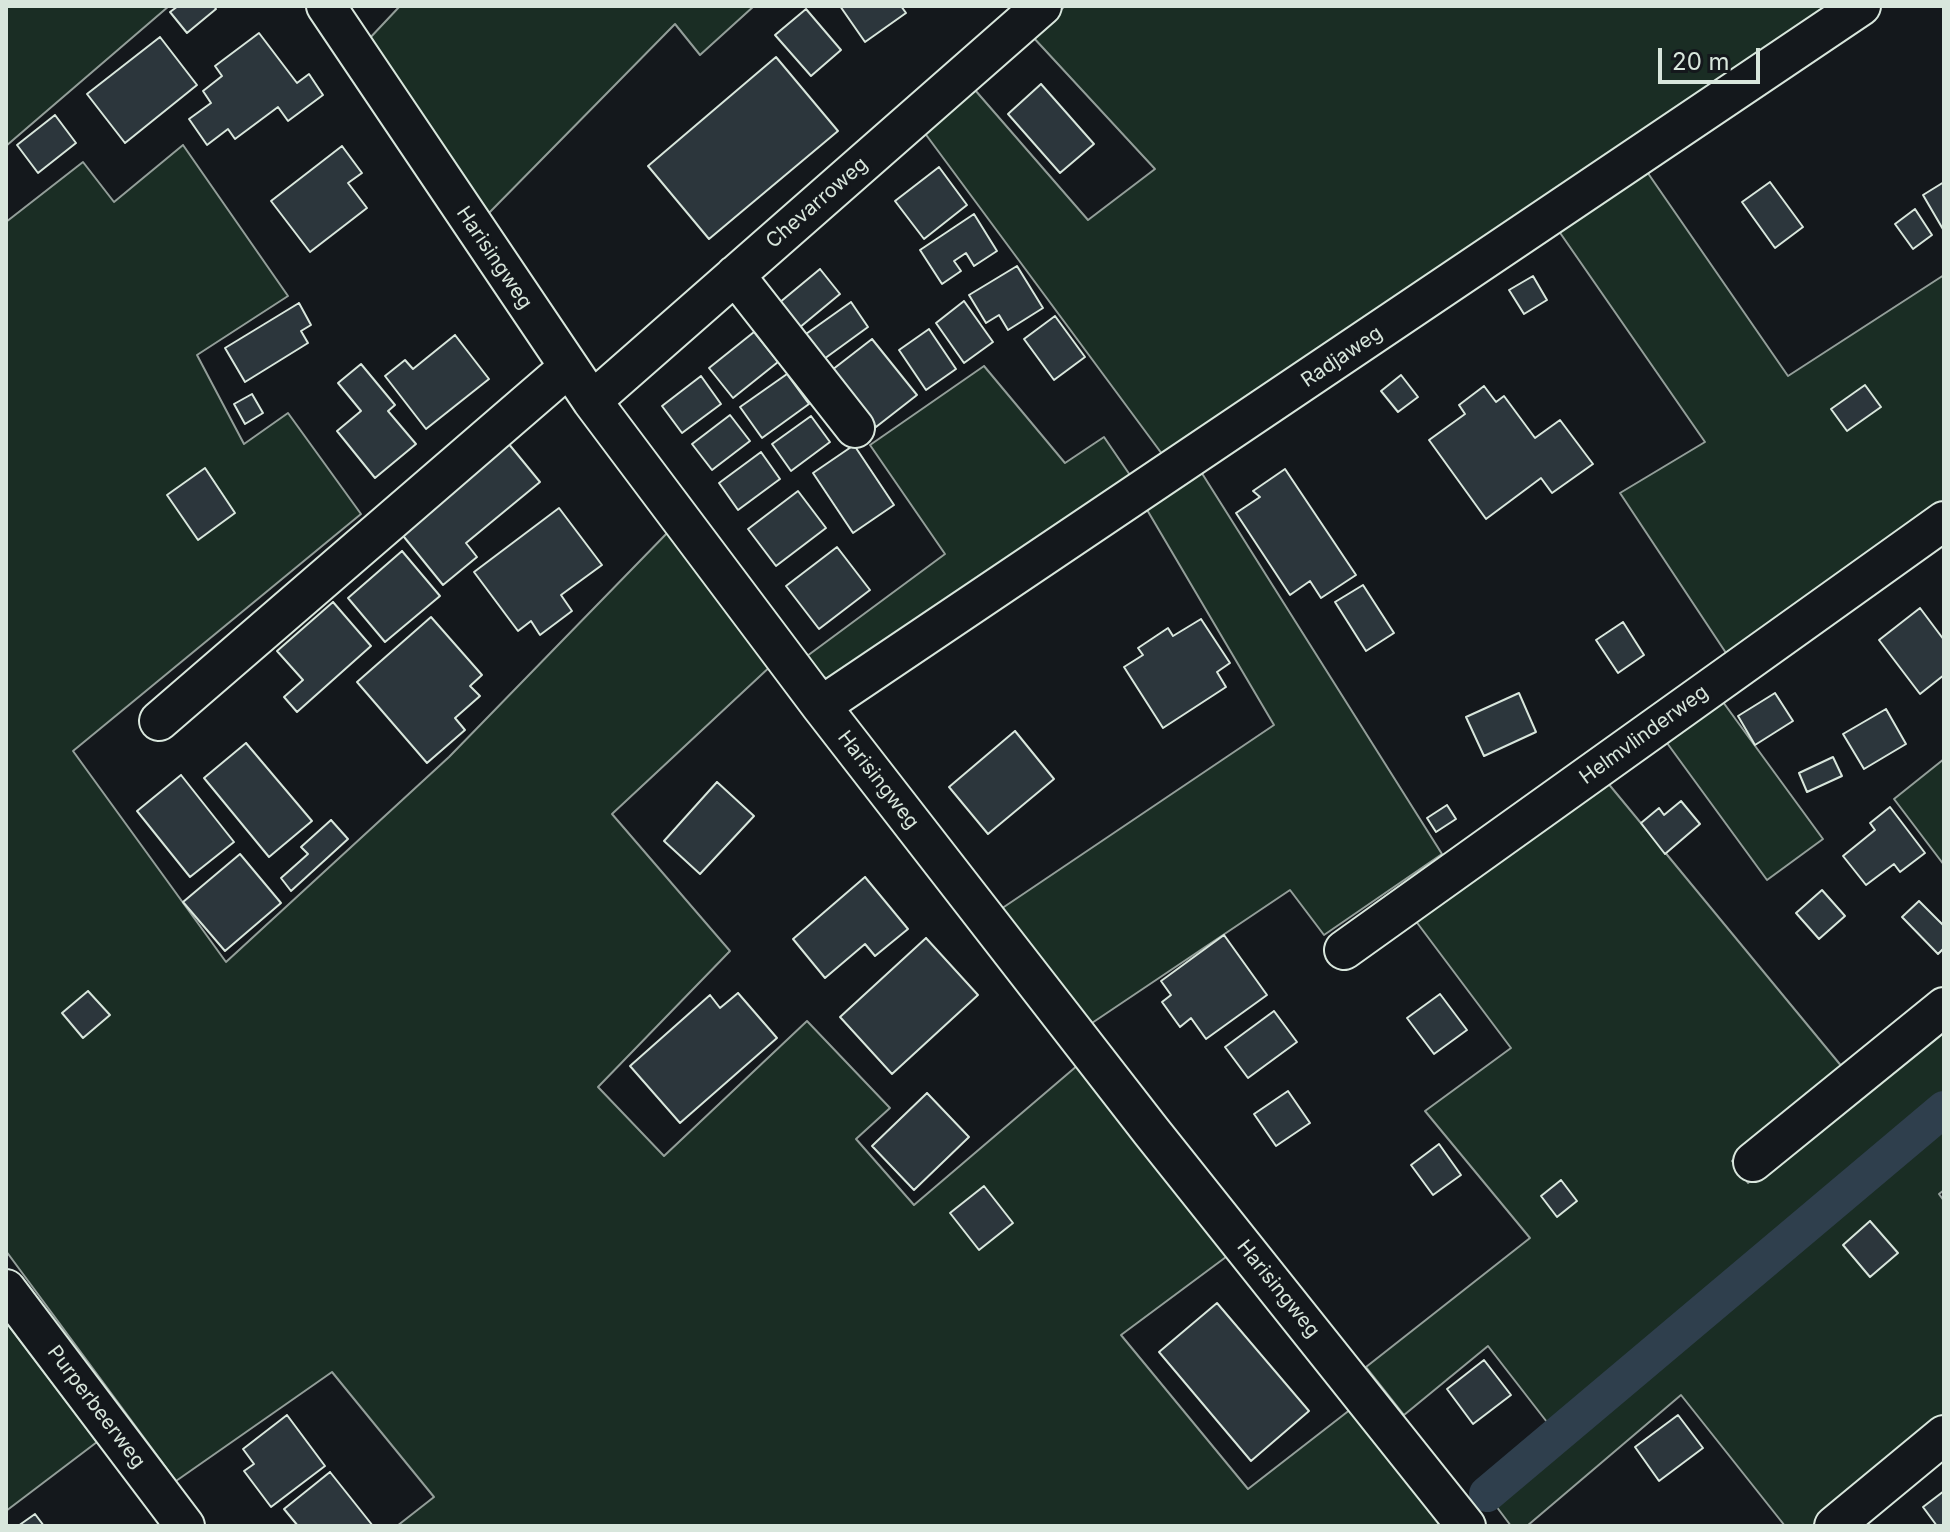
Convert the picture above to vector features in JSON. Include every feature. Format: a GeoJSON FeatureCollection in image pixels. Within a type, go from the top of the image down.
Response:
{"type":"FeatureCollection","features":[{"type":"Feature","properties":{"kind":"street","name":"Harisingweg"},"geometry":{"type":"LineString","coordinates":[[326,6],[592,401],[821,706],[1142,1119],[1466,1526]]}},
{"type":"Feature","properties":{"kind":"street","name":"Chevarroweg"},"geometry":{"type":"LineString","coordinates":[[592,401],[1042,6]]}},
{"type":"Feature","properties":{"kind":"street","name":"Radjaweg"},"geometry":{"type":"LineString","coordinates":[[821,706],[1861,6]]}},
{"type":"Feature","properties":{"kind":"street"},"geometry":{"type":"LineString","coordinates":[[735,275],[855,428]]}},
{"type":"Feature","properties":{"kind":"street"},"geometry":{"type":"LineString","coordinates":[[159,721],[569,367]]}},
{"type":"Feature","properties":{"kind":"street","name":"Helmvlinderweg"},"geometry":{"type":"LineString","coordinates":[[1344,950],[1944,521]]}},
{"type":"Feature","properties":{"kind":"street"},"geometry":{"type":"LineString","coordinates":[[1753,1162],[1944,1007]]}},
{"type":"Feature","properties":{"kind":"street","name":"Purperbeerweg"},"geometry":{"type":"LineString","coordinates":[[6,1289],[185,1526]]}},
{"type":"Feature","properties":{"kind":"street"},"geometry":{"type":"LineString","coordinates":[[1834,1526],[1944,1435]]}},
{"type":"Feature","properties":{"kind":"green space"},"geometry":{"type":"Polygon","coordinates":[[[6,6],[169,6],[6,146],[6,6]]]}},
{"type":"Feature","properties":{"kind":"green space"},"geometry":{"type":"Polygon","coordinates":[[[400,6],[754,6],[700,55],[675,24],[485,217],[368,40],[400,6]]]}},
{"type":"Feature","properties":{"kind":"green space"},"geometry":{"type":"Polygon","coordinates":[[[1065,6],[1839,6],[1165,458],[924,132],[975,90],[1088,220],[1155,169],[1032,36],[1065,6]]]}},
{"type":"Feature","properties":{"kind":"green space"},"geometry":{"type":"Polygon","coordinates":[[[183,145],[288,296],[197,355],[244,444],[288,413],[361,514],[73,751],[226,962],[449,757],[671,529],[774,663],[612,814],[730,951],[598,1087],[664,1156],[807,1021],[890,1108],[856,1139],[914,1205],[1078,1065],[1230,1254],[1121,1335],[1248,1489],[1351,1409],[1447,1526],[397,1526],[434,1497],[332,1372],[176,1481],[6,1251],[6,222],[83,162],[114,202],[183,145]]]}},
{"type":"Feature","properties":{"kind":"green space"},"geometry":{"type":"Polygon","coordinates":[[[1643,166],[1788,376],[1944,275],[1944,504],[1730,659],[1620,493],[1705,442],[1556,227],[1643,166]]]}},
{"type":"Feature","properties":{"kind":"green space"},"geometry":{"type":"Polygon","coordinates":[[[984,366],[1065,463],[1104,437],[1132,478],[837,684],[820,675],[803,659],[945,554],[870,445],[984,366]]]}},
{"type":"Feature","properties":{"kind":"green space"},"geometry":{"type":"Polygon","coordinates":[[[1198,467],[1442,854],[1324,935],[1290,890],[1089,1025],[995,913],[1274,725],[1143,503],[1198,467]]]}},
{"type":"Feature","properties":{"kind":"green space"},"geometry":{"type":"Polygon","coordinates":[[[1723,702],[1823,839],[1767,880],[1667,743],[1723,702]]]}},
{"type":"Feature","properties":{"kind":"green space"},"geometry":{"type":"Polygon","coordinates":[[[1944,759],[1944,865],[1894,799],[1944,759]]]}},
{"type":"Feature","properties":{"kind":"green space"},"geometry":{"type":"Polygon","coordinates":[[[1607,782],[1843,1068],[1732,1161],[1748,1183],[1944,1025],[1944,1190],[1939,1194],[1944,1201],[1944,1418],[1812,1526],[1785,1526],[1681,1395],[1527,1526],[1511,1526],[1487,1494],[1557,1435],[1488,1346],[1404,1415],[1366,1367],[1530,1238],[1425,1111],[1511,1048],[1415,920],[1607,782]]]}},
{"type":"Feature","properties":{"kind":"green space"},"geometry":{"type":"Polygon","coordinates":[[[6,1322],[97,1442],[6,1511],[6,1322]]]}},
{"type":"Feature","properties":{"kind":"building"},"geometry":{"type":"Polygon","coordinates":[[[178,6],[214,6],[216,9],[187,33],[170,12],[178,6]]]}},
{"type":"Feature","properties":{"kind":"building"},"geometry":{"type":"Polygon","coordinates":[[[840,6],[901,6],[906,13],[865,42],[840,6]]]}},
{"type":"Feature","properties":{"kind":"building"},"geometry":{"type":"Polygon","coordinates":[[[806,9],[841,50],[811,76],[775,35],[806,9]]]}},
{"type":"Feature","properties":{"kind":"building"},"geometry":{"type":"Polygon","coordinates":[[[259,33],[297,83],[309,74],[323,95],[288,121],[278,107],[235,139],[228,129],[207,145],[189,119],[211,103],[203,91],[222,76],[215,66],[259,33]]]}},
{"type":"Feature","properties":{"kind":"building"},"geometry":{"type":"Polygon","coordinates":[[[160,37],[197,85],[125,143],[87,94],[160,37]]]}},
{"type":"Feature","properties":{"kind":"building"},"geometry":{"type":"Polygon","coordinates":[[[776,57],[838,131],[709,239],[648,166],[776,57]]]}},
{"type":"Feature","properties":{"kind":"building"},"geometry":{"type":"Polygon","coordinates":[[[1041,84],[1094,144],[1060,173],[1008,114],[1041,84]]]}},
{"type":"Feature","properties":{"kind":"building"},"geometry":{"type":"Polygon","coordinates":[[[55,115],[76,143],[38,173],[17,145],[55,115]]]}},
{"type":"Feature","properties":{"kind":"building"},"geometry":{"type":"Polygon","coordinates":[[[342,146],[362,173],[348,183],[367,208],[310,252],[271,201],[342,146]]]}},
{"type":"Feature","properties":{"kind":"building"},"geometry":{"type":"Polygon","coordinates":[[[939,167],[967,205],[924,239],[895,201],[939,167]]]}},
{"type":"Feature","properties":{"kind":"building"},"geometry":{"type":"Polygon","coordinates":[[[1770,182],[1803,227],[1775,248],[1742,202],[1770,182]]]}},
{"type":"Feature","properties":{"kind":"building"},"geometry":{"type":"Polygon","coordinates":[[[1944,182],[1944,231],[1923,195],[1944,182]]]}},
{"type":"Feature","properties":{"kind":"building"},"geometry":{"type":"Polygon","coordinates":[[[1915,209],[1932,235],[1913,249],[1895,224],[1915,209]]]}},
{"type":"Feature","properties":{"kind":"building"},"geometry":{"type":"Polygon","coordinates":[[[974,214],[997,251],[974,266],[966,253],[954,261],[961,271],[942,284],[920,250],[974,214]]]}},
{"type":"Feature","properties":{"kind":"building"},"geometry":{"type":"Polygon","coordinates":[[[1017,266],[1043,308],[1008,330],[999,315],[986,323],[969,295],[1017,266]]]}},
{"type":"Feature","properties":{"kind":"building"},"geometry":{"type":"Polygon","coordinates":[[[820,269],[840,294],[799,328],[779,303],[820,269]]]}},
{"type":"Feature","properties":{"kind":"building"},"geometry":{"type":"Polygon","coordinates":[[[1533,276],[1547,300],[1524,314],[1509,290],[1533,276]]]}},
{"type":"Feature","properties":{"kind":"building"},"geometry":{"type":"Polygon","coordinates":[[[964,301],[993,342],[964,363],[936,323],[964,301]]]}},
{"type":"Feature","properties":{"kind":"building"},"geometry":{"type":"Polygon","coordinates":[[[851,302],[868,327],[824,359],[806,334],[851,302]]]}},
{"type":"Feature","properties":{"kind":"building"},"geometry":{"type":"Polygon","coordinates":[[[299,303],[311,325],[301,331],[308,343],[245,382],[225,348],[299,303]]]}},
{"type":"Feature","properties":{"kind":"building"},"geometry":{"type":"Polygon","coordinates":[[[1055,316],[1085,357],[1054,380],[1024,339],[1055,316]]]}},
{"type":"Feature","properties":{"kind":"building"},"geometry":{"type":"Polygon","coordinates":[[[929,329],[956,369],[926,390],[899,350],[929,329]]]}},
{"type":"Feature","properties":{"kind":"building"},"geometry":{"type":"Polygon","coordinates":[[[754,332],[778,362],[733,398],[709,368],[754,332]]]}},
{"type":"Feature","properties":{"kind":"building"},"geometry":{"type":"Polygon","coordinates":[[[455,335],[489,379],[426,429],[385,376],[405,360],[413,369],[455,335]]]}},
{"type":"Feature","properties":{"kind":"building"},"geometry":{"type":"Polygon","coordinates":[[[872,339],[917,395],[876,427],[832,370],[872,339]]]}},
{"type":"Feature","properties":{"kind":"building"},"geometry":{"type":"Polygon","coordinates":[[[361,364],[395,405],[388,411],[416,444],[375,478],[337,431],[361,411],[338,383],[361,364]]]}},
{"type":"Feature","properties":{"kind":"building"},"geometry":{"type":"Polygon","coordinates":[[[787,374],[809,404],[762,438],[740,407],[787,374]]]}},
{"type":"Feature","properties":{"kind":"building"},"geometry":{"type":"Polygon","coordinates":[[[1401,375],[1418,397],[1398,412],[1381,391],[1401,375]]]}},
{"type":"Feature","properties":{"kind":"building"},"geometry":{"type":"Polygon","coordinates":[[[701,376],[721,404],[682,433],[662,406],[701,376]]]}},
{"type":"Feature","properties":{"kind":"building"},"geometry":{"type":"Polygon","coordinates":[[[1865,385],[1881,407],[1847,431],[1831,409],[1865,385]]]}},
{"type":"Feature","properties":{"kind":"building"},"geometry":{"type":"Polygon","coordinates":[[[1484,386],[1496,402],[1504,396],[1535,438],[1560,420],[1593,464],[1552,493],[1541,478],[1486,519],[1429,440],[1465,414],[1459,405],[1484,386]]]}},
{"type":"Feature","properties":{"kind":"building"},"geometry":{"type":"Polygon","coordinates":[[[252,394],[263,413],[245,424],[234,404],[252,394]]]}},
{"type":"Feature","properties":{"kind":"building"},"geometry":{"type":"Polygon","coordinates":[[[730,415],[750,441],[712,470],[692,444],[730,415]]]}},
{"type":"Feature","properties":{"kind":"building"},"geometry":{"type":"Polygon","coordinates":[[[811,416],[830,442],[791,471],[772,444],[811,416]]]}},
{"type":"Feature","properties":{"kind":"building"},"geometry":{"type":"Polygon","coordinates":[[[508,443],[540,482],[466,543],[477,557],[443,585],[400,532],[508,443]]]}},
{"type":"Feature","properties":{"kind":"building"},"geometry":{"type":"Polygon","coordinates":[[[854,445],[894,505],[853,533],[813,473],[854,445]]]}},
{"type":"Feature","properties":{"kind":"building"},"geometry":{"type":"Polygon","coordinates":[[[761,452],[780,479],[738,510],[719,483],[761,452]]]}},
{"type":"Feature","properties":{"kind":"building"},"geometry":{"type":"Polygon","coordinates":[[[205,468],[235,513],[198,540],[167,495],[205,468]]]}},
{"type":"Feature","properties":{"kind":"building"},"geometry":{"type":"Polygon","coordinates":[[[1285,469],[1356,575],[1321,598],[1310,581],[1290,595],[1236,513],[1260,497],[1253,491],[1285,469]]]}},
{"type":"Feature","properties":{"kind":"building"},"geometry":{"type":"Polygon","coordinates":[[[798,491],[826,528],[776,566],[748,529],[798,491]]]}},
{"type":"Feature","properties":{"kind":"building"},"geometry":{"type":"Polygon","coordinates":[[[559,508],[602,565],[561,595],[572,611],[540,635],[531,621],[518,631],[474,572],[559,508]]]}},
{"type":"Feature","properties":{"kind":"building"},"geometry":{"type":"Polygon","coordinates":[[[837,547],[870,590],[819,629],[786,586],[837,547]]]}},
{"type":"Feature","properties":{"kind":"building"},"geometry":{"type":"Polygon","coordinates":[[[402,551],[440,596],[385,642],[348,598],[402,551]]]}},
{"type":"Feature","properties":{"kind":"building"},"geometry":{"type":"Polygon","coordinates":[[[1363,585],[1394,633],[1366,651],[1335,602],[1363,585]]]}},
{"type":"Feature","properties":{"kind":"building"},"geometry":{"type":"Polygon","coordinates":[[[333,602],[371,646],[297,712],[284,697],[303,680],[277,651],[333,602]]]}},
{"type":"Feature","properties":{"kind":"building"},"geometry":{"type":"Polygon","coordinates":[[[1920,608],[1944,640],[1944,675],[1920,694],[1879,640],[1920,608]]]}},
{"type":"Feature","properties":{"kind":"building"},"geometry":{"type":"Polygon","coordinates":[[[431,617],[482,675],[470,686],[480,696],[455,718],[465,730],[427,763],[357,682],[431,617]]]}},
{"type":"Feature","properties":{"kind":"building"},"geometry":{"type":"Polygon","coordinates":[[[1201,619],[1230,663],[1217,672],[1226,687],[1163,728],[1124,667],[1143,655],[1138,648],[1168,628],[1173,636],[1201,619]]]}},
{"type":"Feature","properties":{"kind":"building"},"geometry":{"type":"Polygon","coordinates":[[[1623,622],[1644,655],[1618,673],[1596,640],[1623,622]]]}},
{"type":"Feature","properties":{"kind":"building"},"geometry":{"type":"Polygon","coordinates":[[[1519,693],[1536,732],[1484,756],[1466,717],[1519,693]]]}},
{"type":"Feature","properties":{"kind":"building"},"geometry":{"type":"Polygon","coordinates":[[[1775,693],[1793,721],[1755,745],[1738,716],[1775,693]]]}},
{"type":"Feature","properties":{"kind":"building"},"geometry":{"type":"Polygon","coordinates":[[[1886,709],[1906,744],[1864,769],[1843,734],[1886,709]]]}},
{"type":"Feature","properties":{"kind":"building"},"geometry":{"type":"Polygon","coordinates":[[[1015,731],[1054,779],[988,834],[949,787],[1015,731]]]}},
{"type":"Feature","properties":{"kind":"building"},"geometry":{"type":"Polygon","coordinates":[[[246,743],[312,821],[269,857],[204,778],[246,743]]]}},
{"type":"Feature","properties":{"kind":"building"},"geometry":{"type":"Polygon","coordinates":[[[1833,757],[1842,776],[1807,792],[1799,773],[1833,757]]]}},
{"type":"Feature","properties":{"kind":"building"},"geometry":{"type":"Polygon","coordinates":[[[181,775],[234,842],[190,877],[137,811],[181,775]]]}},
{"type":"Feature","properties":{"kind":"building"},"geometry":{"type":"Polygon","coordinates":[[[717,782],[754,816],[700,874],[664,841],[717,782]]]}},
{"type":"Feature","properties":{"kind":"building"},"geometry":{"type":"Polygon","coordinates":[[[1681,801],[1700,824],[1665,854],[1641,823],[1659,808],[1664,815],[1681,801]]]}},
{"type":"Feature","properties":{"kind":"building"},"geometry":{"type":"Polygon","coordinates":[[[1447,805],[1456,819],[1436,832],[1427,818],[1447,805]]]}},
{"type":"Feature","properties":{"kind":"building"},"geometry":{"type":"Polygon","coordinates":[[[1890,807],[1925,853],[1900,872],[1894,864],[1866,885],[1843,856],[1875,830],[1870,823],[1890,807]]]}},
{"type":"Feature","properties":{"kind":"building"},"geometry":{"type":"Polygon","coordinates":[[[331,820],[348,839],[291,891],[281,878],[308,854],[301,847],[331,820]]]}},
{"type":"Feature","properties":{"kind":"building"},"geometry":{"type":"Polygon","coordinates":[[[240,854],[281,903],[225,951],[183,902],[240,854]]]}},
{"type":"Feature","properties":{"kind":"building"},"geometry":{"type":"Polygon","coordinates":[[[865,877],[908,929],[875,956],[865,944],[825,978],[793,939],[865,877]]]}},
{"type":"Feature","properties":{"kind":"building"},"geometry":{"type":"Polygon","coordinates":[[[1822,890],[1845,916],[1819,939],[1796,913],[1822,890]]]}},
{"type":"Feature","properties":{"kind":"building"},"geometry":{"type":"Polygon","coordinates":[[[1919,901],[1944,926],[1944,948],[1938,954],[1902,917],[1919,901]]]}},
{"type":"Feature","properties":{"kind":"building"},"geometry":{"type":"Polygon","coordinates":[[[1224,935],[1267,995],[1206,1039],[1191,1018],[1180,1027],[1162,1002],[1171,995],[1161,981],[1224,935]]]}},
{"type":"Feature","properties":{"kind":"building"},"geometry":{"type":"Polygon","coordinates":[[[926,938],[978,995],[892,1074],[840,1017],[926,938]]]}},
{"type":"Feature","properties":{"kind":"building"},"geometry":{"type":"Polygon","coordinates":[[[88,991],[110,1015],[83,1038],[62,1013],[88,991]]]}},
{"type":"Feature","properties":{"kind":"building"},"geometry":{"type":"Polygon","coordinates":[[[738,993],[777,1038],[680,1123],[630,1066],[710,995],[720,1008],[738,993]]]}},
{"type":"Feature","properties":{"kind":"building"},"geometry":{"type":"Polygon","coordinates":[[[1440,994],[1467,1030],[1434,1054],[1407,1018],[1440,994]]]}},
{"type":"Feature","properties":{"kind":"building"},"geometry":{"type":"Polygon","coordinates":[[[1274,1011],[1297,1042],[1248,1078],[1225,1047],[1274,1011]]]}},
{"type":"Feature","properties":{"kind":"building"},"geometry":{"type":"Polygon","coordinates":[[[1288,1091],[1310,1123],[1276,1146],[1254,1114],[1288,1091]]]}},
{"type":"Feature","properties":{"kind":"building"},"geometry":{"type":"Polygon","coordinates":[[[927,1093],[969,1137],[914,1190],[872,1146],[927,1093]]]}},
{"type":"Feature","properties":{"kind":"building"},"geometry":{"type":"Polygon","coordinates":[[[1439,1144],[1461,1175],[1433,1195],[1411,1165],[1439,1144]]]}},
{"type":"Feature","properties":{"kind":"building"},"geometry":{"type":"Polygon","coordinates":[[[1561,1180],[1577,1201],[1557,1217],[1541,1196],[1561,1180]]]}},
{"type":"Feature","properties":{"kind":"building"},"geometry":{"type":"Polygon","coordinates":[[[984,1186],[1013,1223],[979,1250],[950,1213],[984,1186]]]}},
{"type":"Feature","properties":{"kind":"building"},"geometry":{"type":"Polygon","coordinates":[[[1870,1221],[1898,1253],[1870,1277],[1843,1245],[1870,1221]]]}},
{"type":"Feature","properties":{"kind":"building"},"geometry":{"type":"Polygon","coordinates":[[[1217,1303],[1309,1411],[1251,1461],[1159,1352],[1217,1303]]]}},
{"type":"Feature","properties":{"kind":"building"},"geometry":{"type":"Polygon","coordinates":[[[1484,1360],[1511,1395],[1473,1424],[1447,1389],[1484,1360]]]}},
{"type":"Feature","properties":{"kind":"building"},"geometry":{"type":"Polygon","coordinates":[[[287,1415],[325,1466],[271,1507],[244,1471],[254,1464],[243,1449],[287,1415]]]}},
{"type":"Feature","properties":{"kind":"building"},"geometry":{"type":"Polygon","coordinates":[[[1678,1415],[1703,1448],[1659,1481],[1635,1447],[1678,1415]]]}},
{"type":"Feature","properties":{"kind":"building"},"geometry":{"type":"Polygon","coordinates":[[[330,1472],[373,1526],[298,1526],[284,1509],[330,1472]]]}},
{"type":"Feature","properties":{"kind":"building"},"geometry":{"type":"Polygon","coordinates":[[[1944,1491],[1944,1526],[1937,1526],[1923,1507],[1944,1491]]]}},
{"type":"Feature","properties":{"kind":"building"},"geometry":{"type":"Polygon","coordinates":[[[35,1514],[44,1526],[18,1526],[35,1514]]]}},
{"type":"Feature","properties":{"kind":"waterway"},"geometry":{"type":"LineString","coordinates":[[1487,1494],[1944,1109]]}}]}
